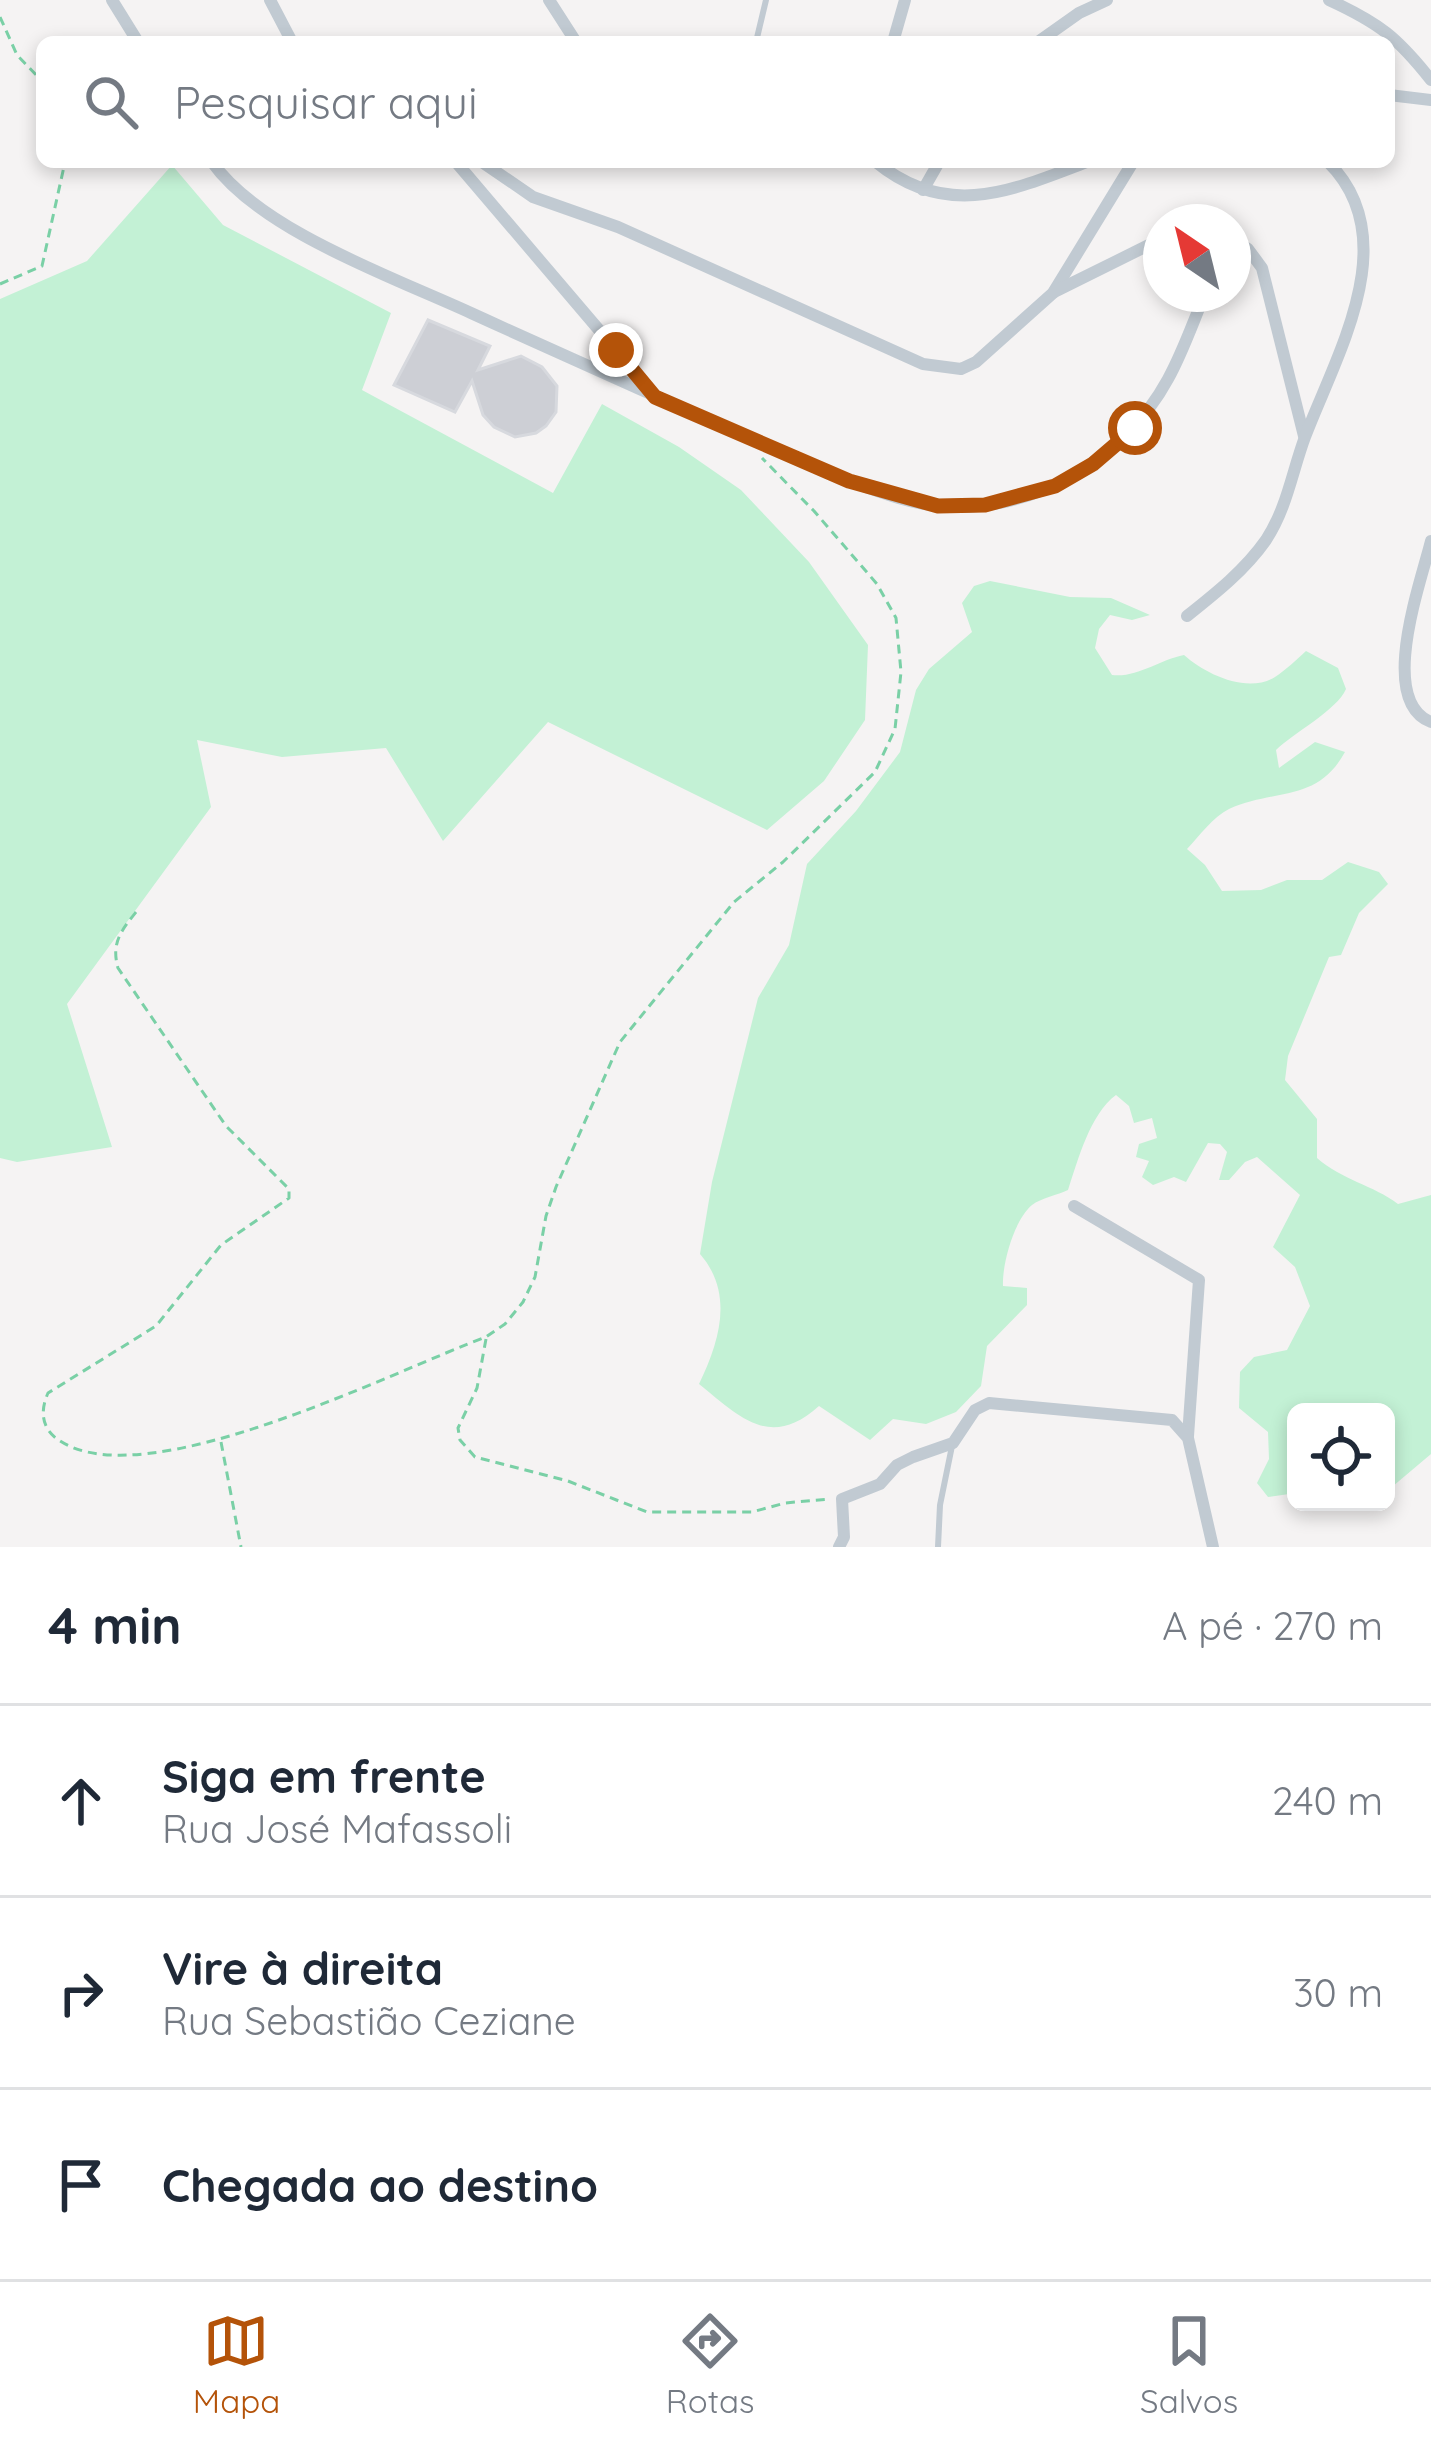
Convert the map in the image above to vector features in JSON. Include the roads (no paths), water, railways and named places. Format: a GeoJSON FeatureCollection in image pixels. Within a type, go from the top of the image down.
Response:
{"type":"FeatureCollection","features":[{"type":"Feature","properties":{"kind":"street"},"geometry":{"type":"LineString","coordinates":[[112,0],[133,36]]}},
{"type":"Feature","properties":{"kind":"street"},"geometry":{"type":"LineString","coordinates":[[271,0],[289,36]]}},
{"type":"Feature","properties":{"kind":"street"},"geometry":{"type":"LineString","coordinates":[[549,0],[573,36]]}},
{"type":"Feature","properties":{"kind":"street"},"geometry":{"type":"LineString","coordinates":[[895,36],[905,0]]}},
{"type":"Feature","properties":{"kind":"street"},"geometry":{"type":"LineString","coordinates":[[1046,36],[1107,0]]}},
{"type":"Feature","properties":{"kind":"street"},"geometry":{"type":"LineString","coordinates":[[1329,0],[1376,22],[1392,36]]}},
{"type":"Feature","properties":{"kind":"street"},"geometry":{"type":"LineString","coordinates":[[1395,39],[1431,80]]}},
{"type":"Feature","properties":{"kind":"street"},"geometry":{"type":"LineString","coordinates":[[1395,96],[1431,100]]}},
{"type":"Feature","properties":{"kind":"street"},"geometry":{"type":"LineString","coordinates":[[216,168],[253,206],[345,255],[849,481],[938,506],[985,505],[1055,486],[1093,464],[1135,428],[1168,380],[1197,312]]}},
{"type":"Feature","properties":{"kind":"street"},"geometry":{"type":"LineString","coordinates":[[461,168],[655,397]]}},
{"type":"Feature","properties":{"kind":"street"},"geometry":{"type":"LineString","coordinates":[[491,168],[533,197],[617,227],[923,364],[961,369],[976,362],[1053,293],[1143,248]]}},
{"type":"Feature","properties":{"kind":"street"},"geometry":{"type":"LineString","coordinates":[[886,168],[923,190],[968,198],[996,195],[1070,168]]}},
{"type":"Feature","properties":{"kind":"street"},"geometry":{"type":"LineString","coordinates":[[923,190],[936,168]]}},
{"type":"Feature","properties":{"kind":"street"},"geometry":{"type":"LineString","coordinates":[[1053,293],[1129,168]]}},
{"type":"Feature","properties":{"kind":"street"},"geometry":{"type":"LineString","coordinates":[[1187,616],[1233,578],[1267,538],[1284,507],[1304,439],[1334,368],[1360,286],[1365,244],[1357,208],[1332,168]]}},
{"type":"Feature","properties":{"kind":"street"},"geometry":{"type":"LineString","coordinates":[[1251,253],[1262,268],[1304,439]]}},
{"type":"Feature","properties":{"kind":"street"},"geometry":{"type":"LineString","coordinates":[[1431,542],[1403,660],[1412,707],[1431,722]]}},
{"type":"Feature","properties":{"kind":"street"},"geometry":{"type":"LineString","coordinates":[[1073,1206],[1198,1280],[1188,1438],[1213,1547]]}},
{"type":"Feature","properties":{"kind":"street"},"geometry":{"type":"LineString","coordinates":[[839,1547],[844,1537],[842,1499],[880,1484],[913,1457],[953,1443],[975,1410],[989,1403],[1172,1420],[1188,1438]]}},
{"type":"Feature","properties":{"kind":"lane"},"geometry":{"type":"LineString","coordinates":[[757,36],[766,0]]}},
{"type":"Feature","properties":{"kind":"lane"},"geometry":{"type":"LineString","coordinates":[[938,1547],[940,1505],[953,1443]]}}]}
